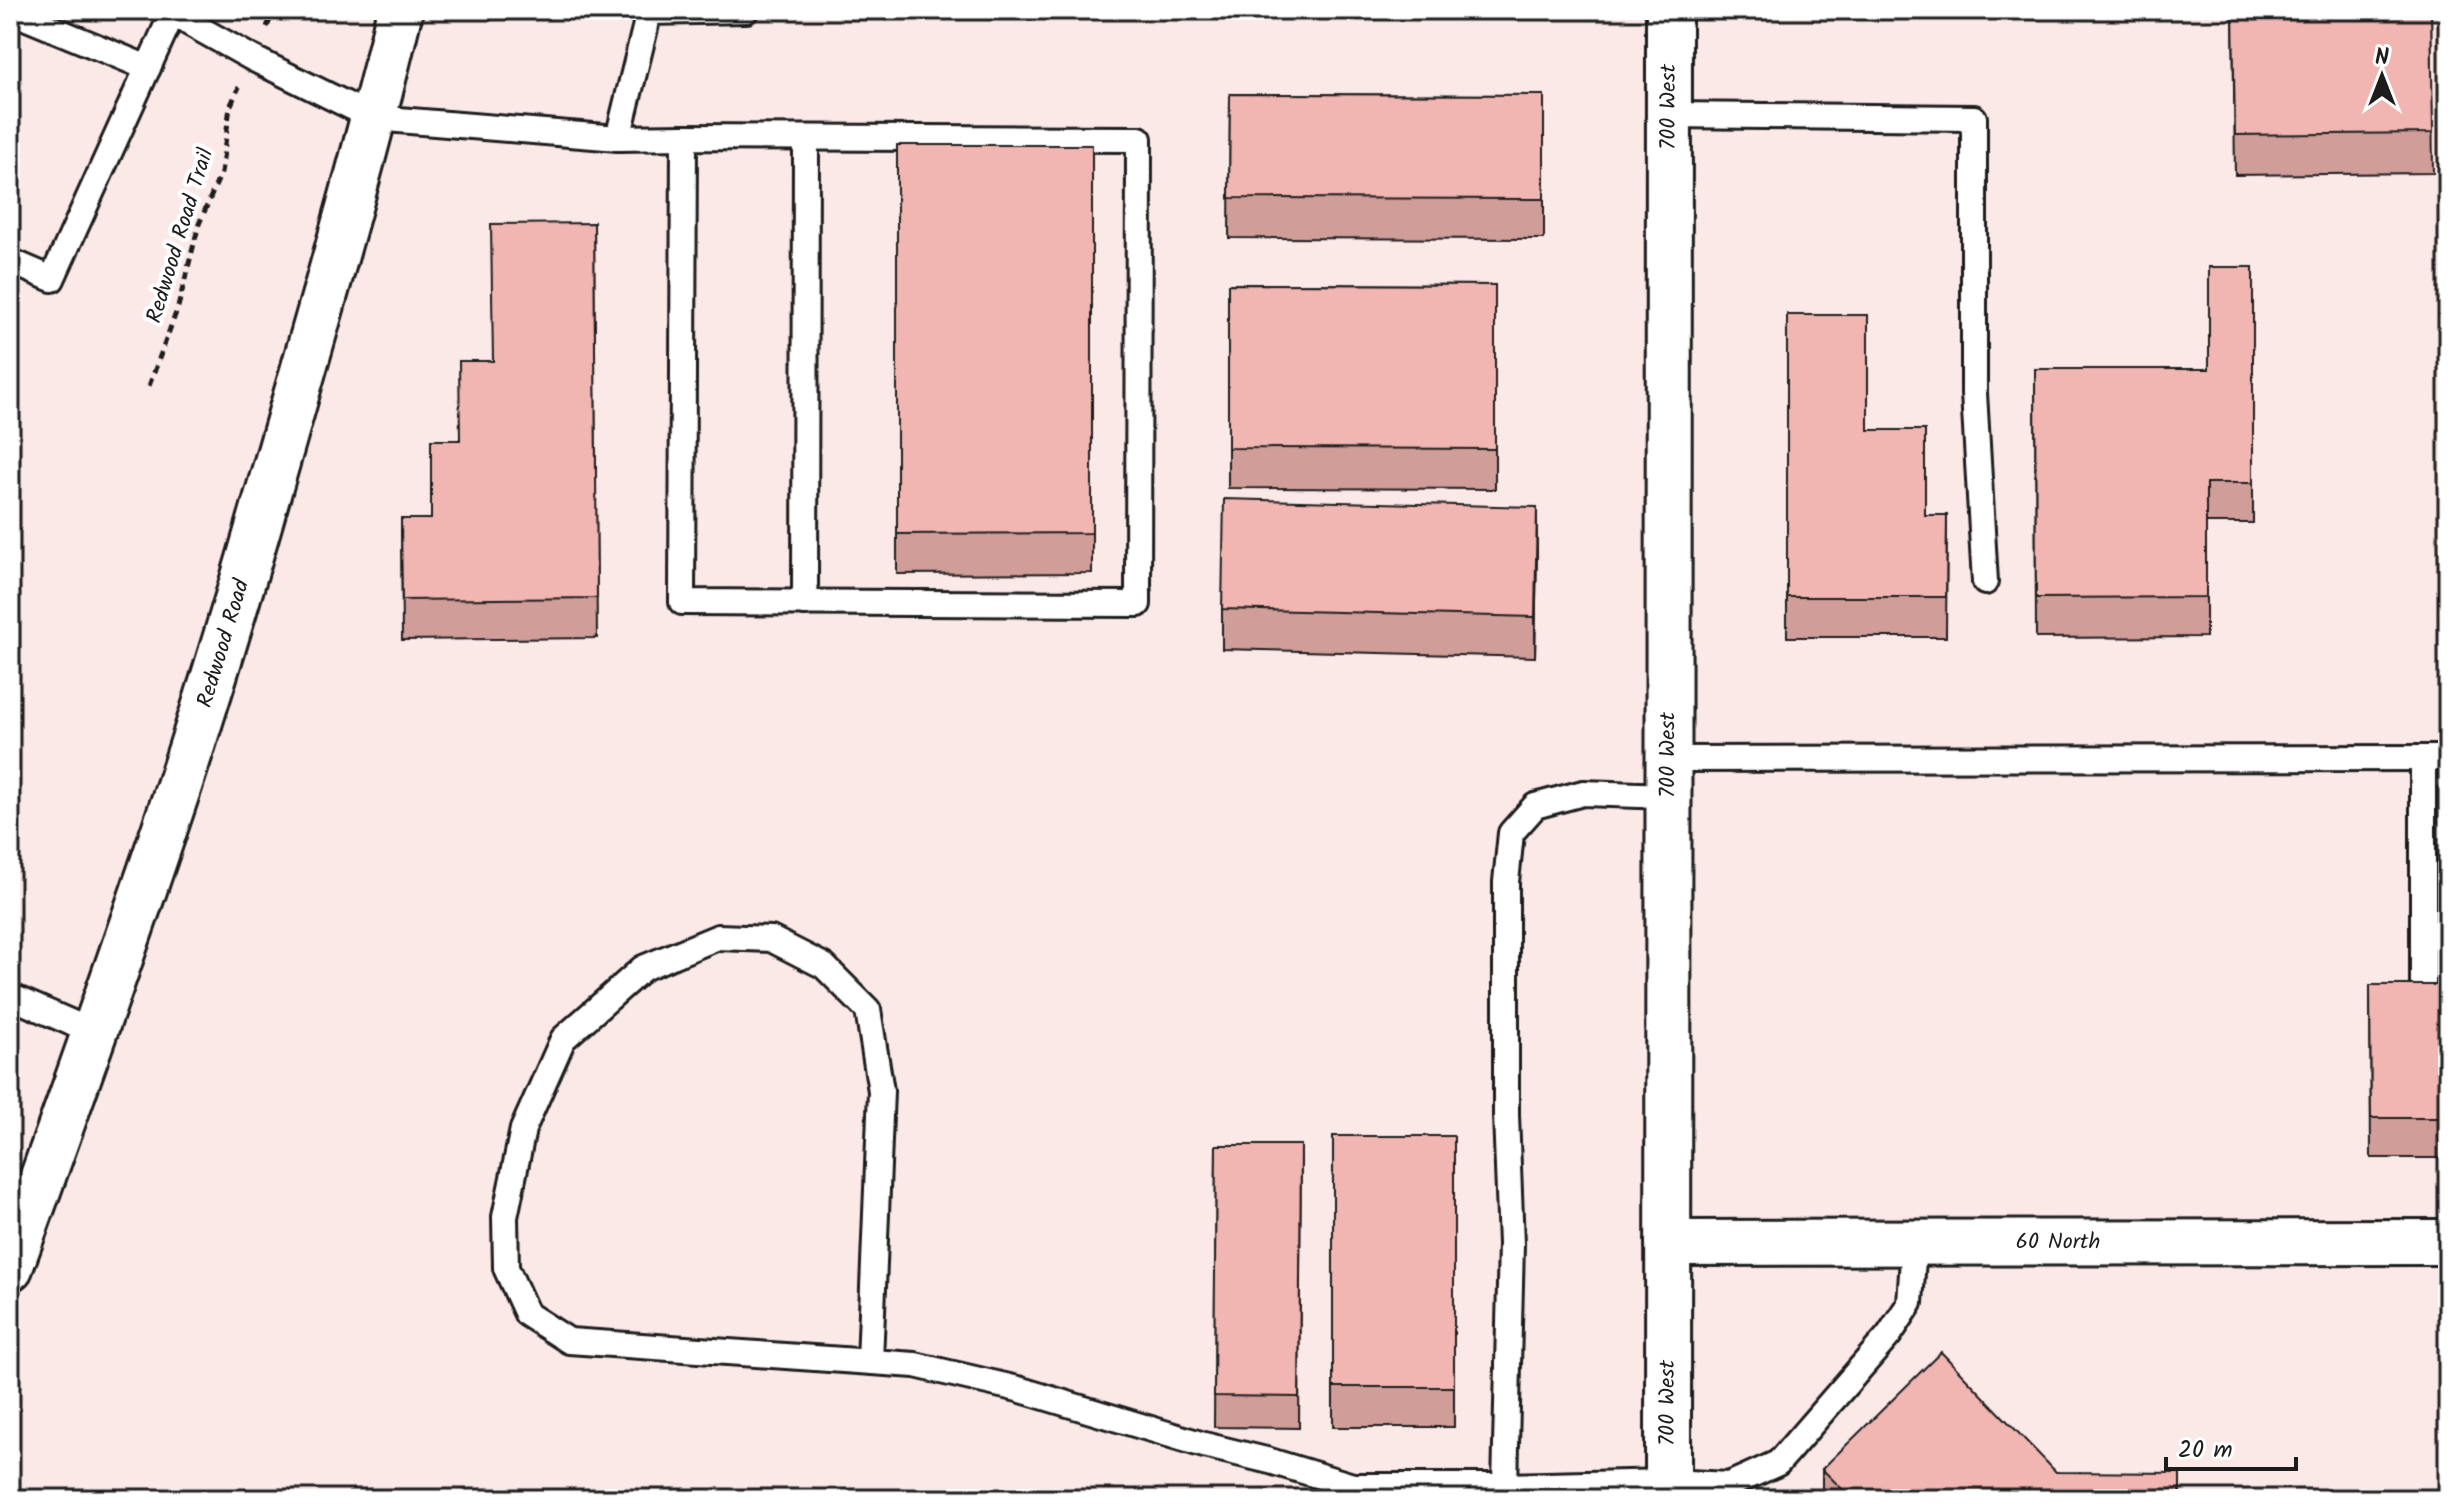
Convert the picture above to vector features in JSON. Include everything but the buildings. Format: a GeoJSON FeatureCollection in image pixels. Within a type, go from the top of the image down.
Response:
{"type":"FeatureCollection","features":[{"type":"Feature","properties":{"kind":"street","name":"Redwood Road"},"geometry":{"type":"LineString","coordinates":[[10,1268],[95,1033],[179,785],[254,543],[374,118],[400,10]]}},
{"type":"Feature","properties":{"kind":"street","name":"700 West"},"geometry":{"type":"LineString","coordinates":[[1668,1491],[1669,10]]}},
{"type":"Feature","properties":{"kind":"street","name":"60 North"},"geometry":{"type":"LineString","coordinates":[[1668,1243],[2448,1242]]}},
{"type":"Feature","properties":{"kind":"lane"},"geometry":{"type":"LineString","coordinates":[[618,138],[649,12],[746,10]]}},
{"type":"Feature","properties":{"kind":"lane"},"geometry":{"type":"LineString","coordinates":[[10,11],[148,68]]}},
{"type":"Feature","properties":{"kind":"lane"},"geometry":{"type":"LineString","coordinates":[[10,261],[52,279],[173,12],[252,58],[374,118],[618,138],[684,137],[1139,139],[1138,604],[682,602],[684,137]]}},
{"type":"Feature","properties":{"kind":"lane"},"geometry":{"type":"LineString","coordinates":[[1669,115],[1974,118],[1974,393],[1985,582]]}},
{"type":"Feature","properties":{"kind":"lane"},"geometry":{"type":"LineString","coordinates":[[805,603],[806,138]]}},
{"type":"Feature","properties":{"kind":"lane"},"geometry":{"type":"LineString","coordinates":[[2423,758],[2423,984]]}},
{"type":"Feature","properties":{"kind":"lane"},"geometry":{"type":"LineString","coordinates":[[1505,1486],[1511,1244],[1506,1115],[1506,882],[1511,833],[1535,806],[1583,793],[1668,778],[2448,758]]}},
{"type":"Feature","properties":{"kind":"lane"},"geometry":{"type":"LineString","coordinates":[[870,1361],[881,1091],[868,1010],[824,966],[771,939],[718,937],[643,968],[563,1039],[523,1129],[505,1217],[506,1268],[527,1314],[569,1341],[915,1365],[1018,1389],[1353,1486],[1505,1486],[1668,1491],[1729,1485],[1778,1463],[1889,1335],[1910,1303],[1914,1243]]}},
{"type":"Feature","properties":{"kind":"lane"},"geometry":{"type":"LineString","coordinates":[[10,996],[95,1033]]}},
{"type":"Feature","properties":{"kind":"path"},"geometry":{"type":"LineString","coordinates":[[271,17],[274,10]]}},
{"type":"Feature","properties":{"kind":"path","name":"Redwood Road Trail"},"geometry":{"type":"LineString","coordinates":[[149,386],[178,307],[199,224],[221,173],[230,107],[236,94]]}},
{"type":"Feature","properties":{"kind":"shaded area"},"geometry":{"type":"Polygon","coordinates":[[[10,10],[2448,10],[2448,1499],[10,1499],[10,10]]]}}]}
